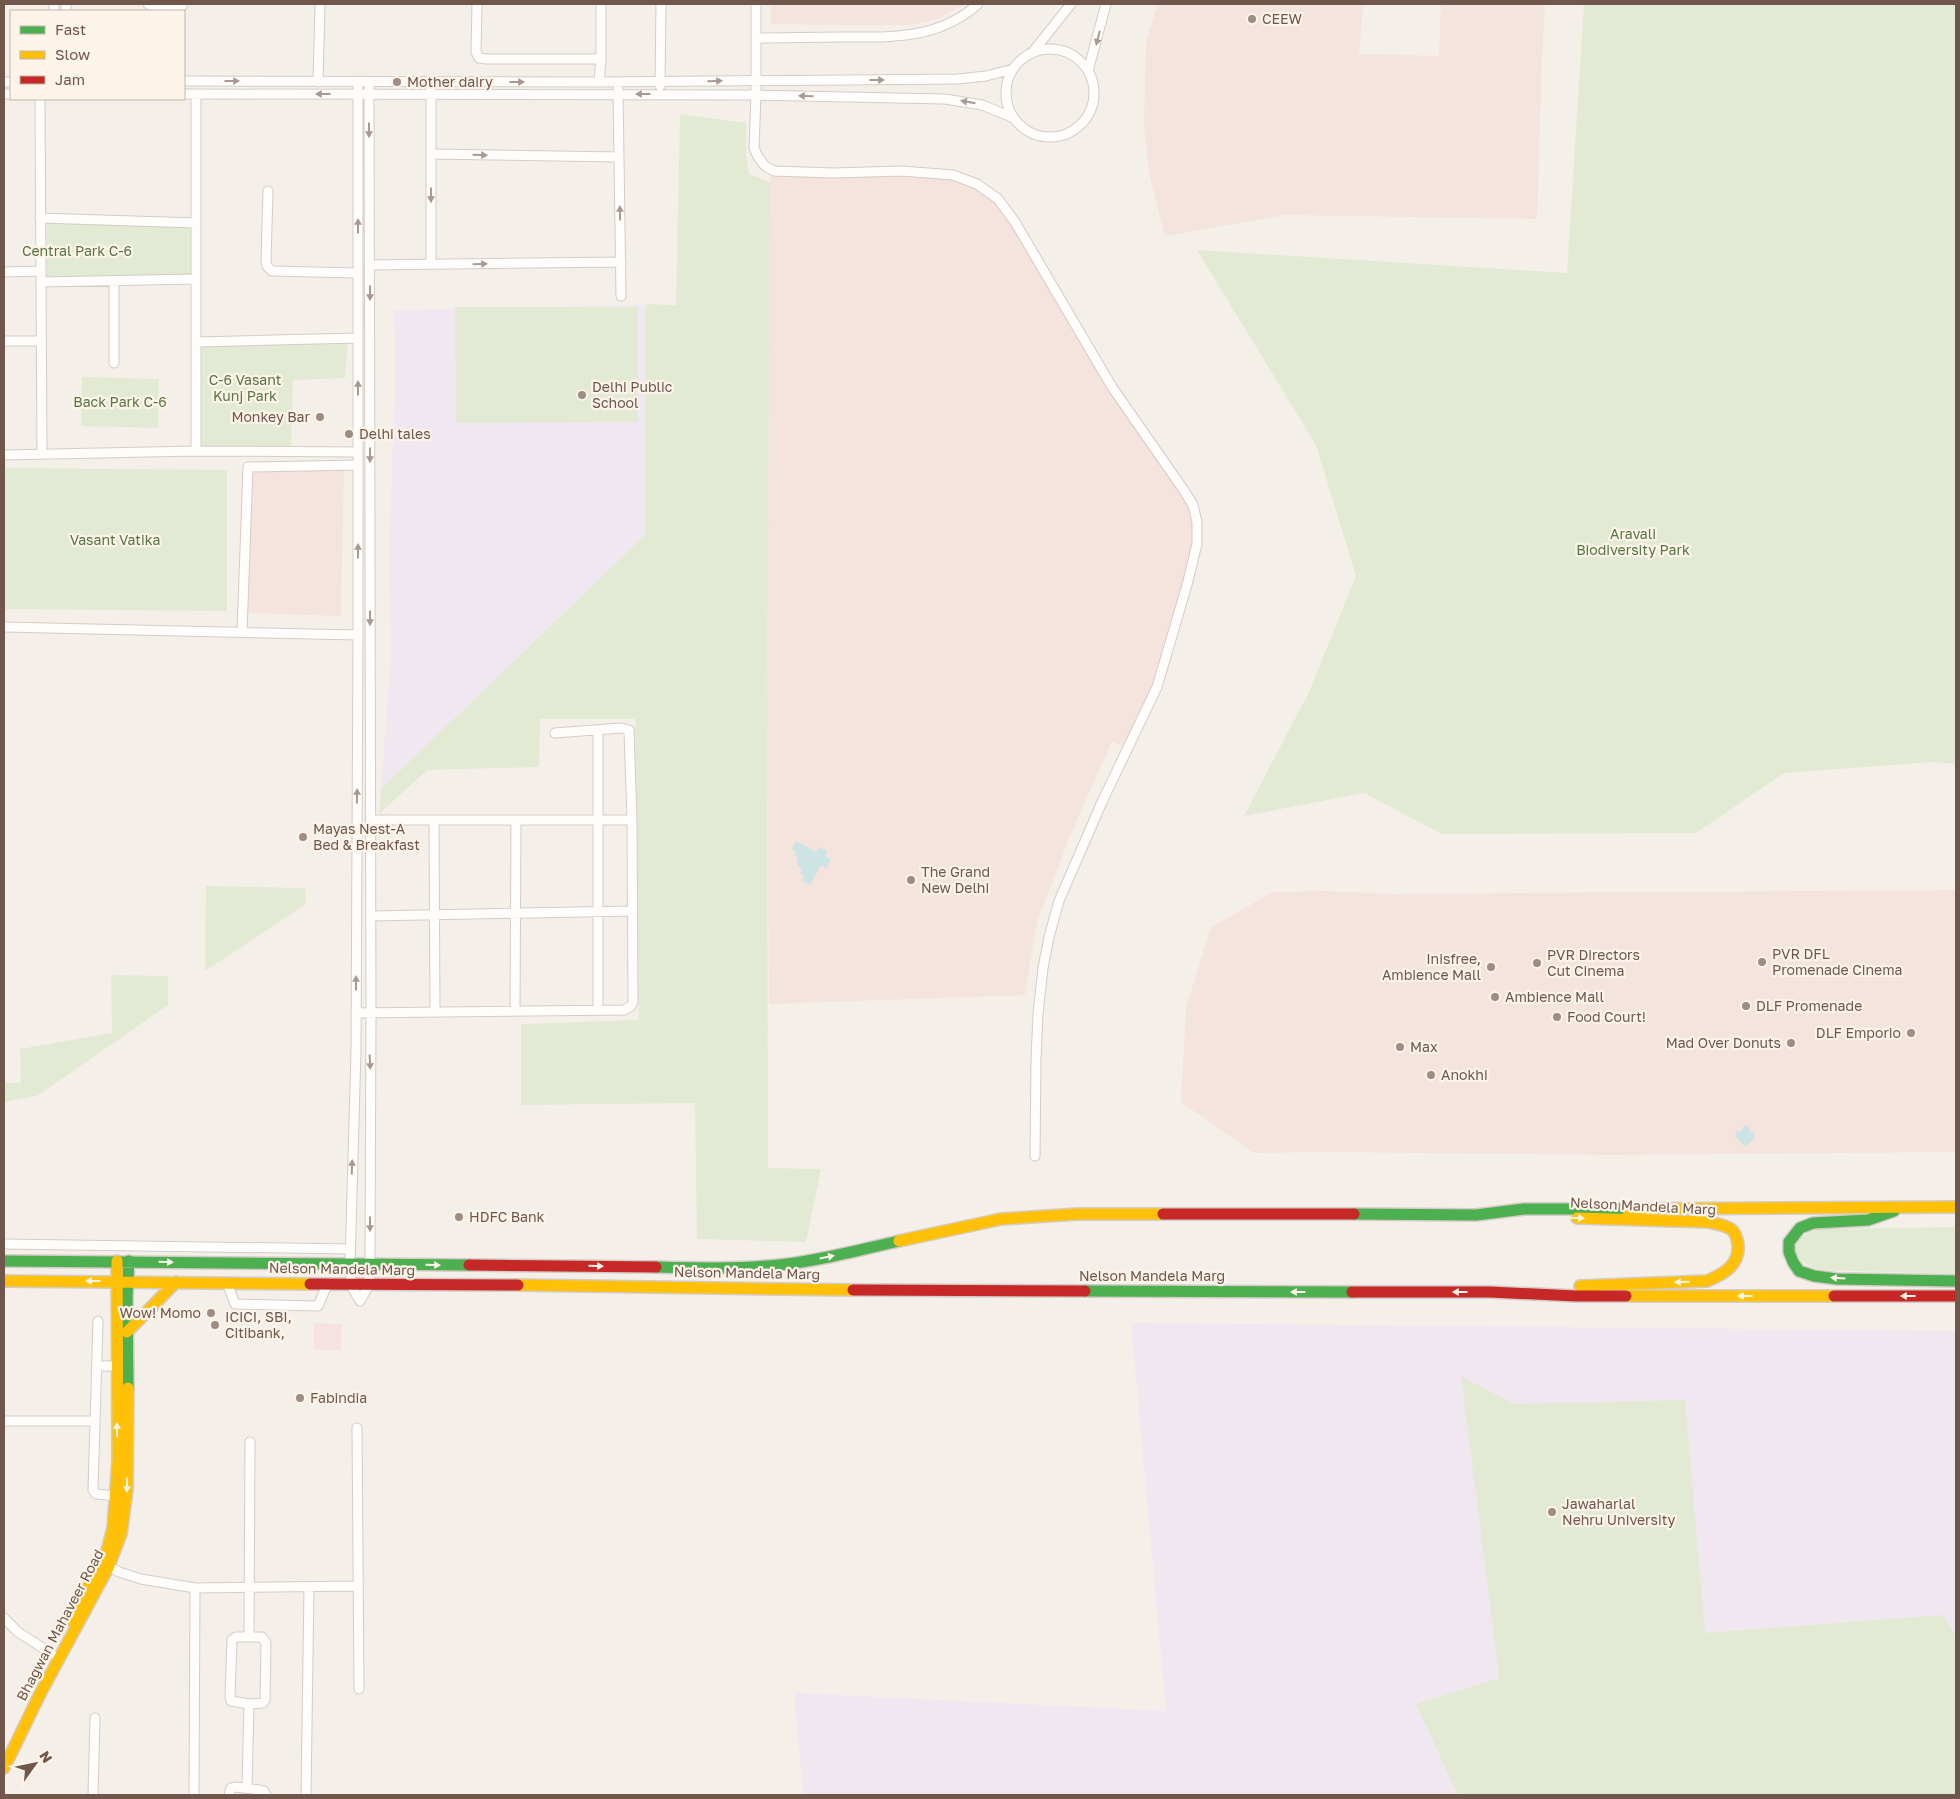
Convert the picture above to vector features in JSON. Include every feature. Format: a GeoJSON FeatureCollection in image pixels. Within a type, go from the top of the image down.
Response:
{"type":"FeatureCollection","features":[{"type":"Feature","properties":{"kind":"main road"},"geometry":{"type":"LineString","coordinates":[[1905,1207],[1868,1220],[1813,1223],[1800,1228],[1789,1242],[1792,1262],[1799,1270],[1814,1276],[1837,1279],[1956,1281]]}},
{"type":"Feature","properties":{"kind":"main road","name":"Nelson Mandela Marg"},"geometry":{"type":"LineString","coordinates":[[1476,1215],[1524,1209],[1956,1207]]}},
{"type":"Feature","properties":{"kind":"main road","name":"Nelson Mandela Marg"},"geometry":{"type":"LineString","coordinates":[[4,1261],[734,1268],[780,1265],[828,1257],[1001,1219],[1078,1214],[1476,1215],[1709,1222],[1722,1225],[1732,1231],[1737,1240],[1738,1255],[1733,1265],[1726,1272],[1707,1281],[1490,1292]]}},
{"type":"Feature","properties":{"kind":"main road"},"geometry":{"type":"LineString","coordinates":[[117,1261],[122,1281]]}},
{"type":"Feature","properties":{"kind":"main road"},"geometry":{"type":"LineString","coordinates":[[122,1281],[131,1261]]}},
{"type":"Feature","properties":{"kind":"main road","name":"Nelson Mandela Marg"},"geometry":{"type":"LineString","coordinates":[[4,1281],[351,1285],[599,1285],[847,1290],[1490,1292],[1576,1296],[1956,1296]]}},
{"type":"Feature","properties":{"kind":"main road","name":"Bhagwan Mahaveer Road"},"geometry":{"type":"LineString","coordinates":[[4,1768],[105,1564],[111,1539],[116,1496],[118,1460],[117,1366],[122,1281]]}},
{"type":"Feature","properties":{"kind":"main road"},"geometry":{"type":"LineString","coordinates":[[127,1332],[176,1282]]}},
{"type":"Feature","properties":{"kind":"main road","name":"Bhagwan Mahaveer Road"},"geometry":{"type":"LineString","coordinates":[[4,1750],[52,1654],[122,1534],[126,1503],[128,1409],[127,1332],[121,1297]]}},
{"type":"Feature","properties":{"kind":"street"},"geometry":{"type":"LineString","coordinates":[[148,4],[154,7],[182,6]]}},
{"type":"Feature","properties":{"kind":"street"},"geometry":{"type":"LineString","coordinates":[[318,82],[320,4]]}},
{"type":"Feature","properties":{"kind":"street"},"geometry":{"type":"LineString","coordinates":[[477,4],[476,52],[479,58],[487,60],[601,59]]}},
{"type":"Feature","properties":{"kind":"street"},"geometry":{"type":"LineString","coordinates":[[599,82],[601,4]]}},
{"type":"Feature","properties":{"kind":"street"},"geometry":{"type":"LineString","coordinates":[[660,4],[661,94]]}},
{"type":"Feature","properties":{"kind":"street"},"geometry":{"type":"LineString","coordinates":[[756,4],[754,148],[765,166],[774,171],[833,174],[902,171],[953,175],[977,184],[998,199],[1015,222],[1112,387],[1183,489],[1193,506],[1197,522],[1197,544],[1188,585],[1157,687],[1102,802],[1059,901],[1049,937],[1043,968],[1038,1014],[1035,1156]]}},
{"type":"Feature","properties":{"kind":"street"},"geometry":{"type":"LineString","coordinates":[[756,38],[900,37],[934,30],[960,18],[978,4]]}},
{"type":"Feature","properties":{"kind":"street"},"geometry":{"type":"LineString","coordinates":[[1032,53],[1071,4]]}},
{"type":"Feature","properties":{"kind":"street"},"geometry":{"type":"LineString","coordinates":[[1088,71],[1106,4]]}},
{"type":"Feature","properties":{"kind":"street"},"geometry":{"type":"LineString","coordinates":[[1046,49],[1063,51],[1077,59],[1088,71],[1094,88],[1091,108],[1081,125],[1073,131],[1057,137],[1038,135],[1022,127],[1014,118],[1009,108],[1006,90],[1013,69],[1022,59],[1032,53],[1046,49]]}},
{"type":"Feature","properties":{"kind":"street"},"geometry":{"type":"LineString","coordinates":[[185,81],[617,82],[958,79],[986,76],[1013,69]]}},
{"type":"Feature","properties":{"kind":"street"},"geometry":{"type":"LineString","coordinates":[[351,1285],[350,1249],[356,1013],[358,82]]}},
{"type":"Feature","properties":{"kind":"street"},"geometry":{"type":"LineString","coordinates":[[369,82],[371,820],[369,1285]]}},
{"type":"Feature","properties":{"kind":"street"},"geometry":{"type":"LineString","coordinates":[[430,82],[431,264]]}},
{"type":"Feature","properties":{"kind":"street"},"geometry":{"type":"LineString","coordinates":[[617,82],[621,296]]}},
{"type":"Feature","properties":{"kind":"street"},"geometry":{"type":"LineString","coordinates":[[185,94],[661,94],[945,99],[982,105],[1014,118]]}},
{"type":"Feature","properties":{"kind":"street"},"geometry":{"type":"LineString","coordinates":[[196,94],[196,451]]}},
{"type":"Feature","properties":{"kind":"street"},"geometry":{"type":"LineString","coordinates":[[40,100],[42,454]]}},
{"type":"Feature","properties":{"kind":"street"},"geometry":{"type":"LineString","coordinates":[[431,154],[619,157]]}},
{"type":"Feature","properties":{"kind":"street"},"geometry":{"type":"LineString","coordinates":[[268,191],[266,262],[269,270],[358,273]]}},
{"type":"Feature","properties":{"kind":"street"},"geometry":{"type":"LineString","coordinates":[[40,218],[196,223]]}},
{"type":"Feature","properties":{"kind":"street"},"geometry":{"type":"LineString","coordinates":[[370,266],[621,262]]}},
{"type":"Feature","properties":{"kind":"street"},"geometry":{"type":"LineString","coordinates":[[4,272],[41,272]]}},
{"type":"Feature","properties":{"kind":"street"},"geometry":{"type":"LineString","coordinates":[[41,282],[196,279]]}},
{"type":"Feature","properties":{"kind":"street"},"geometry":{"type":"LineString","coordinates":[[114,281],[114,363]]}},
{"type":"Feature","properties":{"kind":"street"},"geometry":{"type":"LineString","coordinates":[[196,342],[358,338]]}},
{"type":"Feature","properties":{"kind":"street"},"geometry":{"type":"LineString","coordinates":[[4,341],[42,341]]}},
{"type":"Feature","properties":{"kind":"street"},"geometry":{"type":"LineString","coordinates":[[4,454],[196,451],[358,452]]}},
{"type":"Feature","properties":{"kind":"street"},"geometry":{"type":"LineString","coordinates":[[242,632],[248,467],[358,465]]}},
{"type":"Feature","properties":{"kind":"street"},"geometry":{"type":"LineString","coordinates":[[4,627],[358,635]]}},
{"type":"Feature","properties":{"kind":"street"},"geometry":{"type":"LineString","coordinates":[[356,1013],[624,1010],[631,1006],[633,1002],[632,820],[629,730],[624,728],[555,733]]}},
{"type":"Feature","properties":{"kind":"street"},"geometry":{"type":"LineString","coordinates":[[598,730],[598,1010]]}},
{"type":"Feature","properties":{"kind":"street"},"geometry":{"type":"LineString","coordinates":[[371,820],[632,820]]}},
{"type":"Feature","properties":{"kind":"street"},"geometry":{"type":"LineString","coordinates":[[434,820],[435,1012]]}},
{"type":"Feature","properties":{"kind":"street"},"geometry":{"type":"LineString","coordinates":[[515,1011],[516,820]]}},
{"type":"Feature","properties":{"kind":"street"},"geometry":{"type":"LineString","coordinates":[[356,880],[371,876]]}},
{"type":"Feature","properties":{"kind":"street"},"geometry":{"type":"LineString","coordinates":[[371,916],[632,911]]}},
{"type":"Feature","properties":{"kind":"street"},"geometry":{"type":"LineString","coordinates":[[4,1244],[350,1249]]}},
{"type":"Feature","properties":{"kind":"street"},"geometry":{"type":"LineString","coordinates":[[131,1261],[133,1245]]}},
{"type":"Feature","properties":{"kind":"street"},"geometry":{"type":"LineString","coordinates":[[230,1246],[230,1262]]}},
{"type":"Feature","properties":{"kind":"street"},"geometry":{"type":"LineString","coordinates":[[227,1283],[236,1304],[318,1306],[327,1284]]}},
{"type":"Feature","properties":{"kind":"street"},"geometry":{"type":"LineString","coordinates":[[98,1321],[93,1490],[96,1494],[116,1496]]}},
{"type":"Feature","properties":{"kind":"street"},"geometry":{"type":"LineString","coordinates":[[97,1366],[117,1366]]}},
{"type":"Feature","properties":{"kind":"street"},"geometry":{"type":"LineString","coordinates":[[4,1420],[96,1422]]}},
{"type":"Feature","properties":{"kind":"street"},"geometry":{"type":"LineString","coordinates":[[357,1428],[359,1689]]}},
{"type":"Feature","properties":{"kind":"street"},"geometry":{"type":"LineString","coordinates":[[249,1636],[250,1442]]}},
{"type":"Feature","properties":{"kind":"street"},"geometry":{"type":"LineString","coordinates":[[105,1564],[141,1579],[195,1588],[358,1586]]}},
{"type":"Feature","properties":{"kind":"street"},"geometry":{"type":"LineString","coordinates":[[306,1795],[308,1587]]}},
{"type":"Feature","properties":{"kind":"street"},"geometry":{"type":"LineString","coordinates":[[194,1795],[195,1588]]}},
{"type":"Feature","properties":{"kind":"street"},"geometry":{"type":"LineString","coordinates":[[4,1618],[18,1632],[52,1654]]}},
{"type":"Feature","properties":{"kind":"street"},"geometry":{"type":"LineString","coordinates":[[236,1636],[262,1638],[266,1643],[265,1700],[264,1703],[260,1704],[249,1704],[231,1701],[230,1697],[232,1640],[236,1636]]}},
{"type":"Feature","properties":{"kind":"street"},"geometry":{"type":"LineString","coordinates":[[247,1788],[249,1704]]}},
{"type":"Feature","properties":{"kind":"street"},"geometry":{"type":"LineString","coordinates":[[93,1795],[95,1718]]}},
{"type":"Feature","properties":{"kind":"street"},"geometry":{"type":"LineString","coordinates":[[229,1795],[231,1788],[264,1791],[266,1795]]}},
{"type":"Feature","properties":{"kind":"shaded area"},"geometry":{"type":"Polygon","coordinates":[[[771,4],[964,4],[938,19],[912,25],[864,25],[771,24],[771,4]]]}},
{"type":"Feature","properties":{"kind":"shaded area"},"geometry":{"type":"Polygon","coordinates":[[[1158,4],[1363,4],[1359,54],[1439,56],[1441,4],[1545,4],[1537,219],[1285,215],[1165,236],[1150,177],[1144,127],[1146,42],[1158,4]]]}},
{"type":"Feature","properties":{"kind":"shaded area"},"geometry":{"type":"Polygon","coordinates":[[[770,172],[953,175],[998,199],[1193,505],[1192,564],[1153,696],[1127,750],[1112,741],[1069,838],[1037,922],[1025,995],[769,1004],[767,711],[770,172]]]}},
{"type":"Feature","properties":{"kind":"shaded area","name":"Delhi Public School"},"geometry":{"type":"Polygon","coordinates":[[[646,305],[645,535],[381,789],[391,654],[389,551],[395,384],[394,310],[646,305]]]}},
{"type":"Feature","properties":{"kind":"shaded area"},"geometry":{"type":"Polygon","coordinates":[[[251,467],[344,469],[341,616],[248,613],[251,467]]]}},
{"type":"Feature","properties":{"kind":"shaded area"},"geometry":{"type":"Polygon","coordinates":[[[1956,890],[1956,1152],[1612,1155],[1254,1153],[1181,1102],[1186,1008],[1211,927],[1273,892],[1324,891],[1391,894],[1956,890]]]}},
{"type":"Feature","properties":{"kind":"shaded area"},"geometry":{"type":"Polygon","coordinates":[[[314,1323],[342,1324],[341,1350],[314,1350],[314,1323]]]}},
{"type":"Feature","properties":{"kind":"shaded area","name":"Jawaharlal Nehru University"},"geometry":{"type":"Polygon","coordinates":[[[1131,1323],[1956,1331],[1956,1795],[803,1795],[794,1693],[1166,1711],[1131,1323]]]}},
{"type":"Feature","properties":{"kind":"green space","name":"Aravali Biodiversity Park"},"geometry":{"type":"Polygon","coordinates":[[[1584,4],[1956,4],[1956,764],[1933,762],[1784,773],[1696,833],[1442,834],[1364,793],[1244,816],[1309,692],[1356,576],[1316,445],[1197,250],[1567,273],[1584,4]]]}},
{"type":"Feature","properties":{"kind":"green space"},"geometry":{"type":"Polygon","coordinates":[[[680,114],[746,123],[746,155],[749,174],[770,182],[767,711],[768,1168],[821,1169],[806,1242],[697,1239],[695,1103],[521,1105],[521,1024],[639,1020],[635,719],[540,719],[539,767],[427,770],[379,814],[381,789],[645,535],[646,304],[676,305],[680,114]]]}},
{"type":"Feature","properties":{"kind":"green space","name":"Central Park C-6"},"geometry":{"type":"Polygon","coordinates":[[[47,220],[196,223],[196,279],[47,281],[47,220]]]}},
{"type":"Feature","properties":{"kind":"green space"},"geometry":{"type":"Polygon","coordinates":[[[455,307],[638,307],[638,422],[456,423],[455,307]]]}},
{"type":"Feature","properties":{"kind":"green space","name":"C-6 Vasant Kunj Park"},"geometry":{"type":"Polygon","coordinates":[[[348,339],[345,378],[293,380],[291,451],[200,451],[196,342],[348,339]]]}},
{"type":"Feature","properties":{"kind":"green space","name":"Back Park C-6"},"geometry":{"type":"Polygon","coordinates":[[[82,377],[159,379],[158,428],[81,426],[82,377]]]}},
{"type":"Feature","properties":{"kind":"green space","name":"Vasant Vatika"},"geometry":{"type":"Polygon","coordinates":[[[4,468],[227,470],[227,611],[4,609],[4,468]]]}},
{"type":"Feature","properties":{"kind":"green space"},"geometry":{"type":"Polygon","coordinates":[[[206,886],[305,888],[306,904],[205,971],[206,886]]]}},
{"type":"Feature","properties":{"kind":"green space"},"geometry":{"type":"Polygon","coordinates":[[[111,975],[168,976],[168,1005],[37,1096],[4,1102],[4,1083],[21,1083],[20,1049],[112,1033],[111,975]]]}},
{"type":"Feature","properties":{"kind":"green space"},"geometry":{"type":"Polygon","coordinates":[[[1956,1227],[1956,1274],[1823,1270],[1812,1267],[1804,1262],[1798,1257],[1796,1251],[1796,1245],[1800,1239],[1817,1229],[1956,1227]]]}},
{"type":"Feature","properties":{"kind":"green space"},"geometry":{"type":"Polygon","coordinates":[[[1461,1376],[1514,1404],[1685,1400],[1705,1633],[1943,1615],[1956,1637],[1956,1795],[1458,1795],[1416,1704],[1499,1678],[1461,1376]]]}},
{"type":"Feature","properties":{"kind":"water"},"geometry":{"type":"Polygon","coordinates":[[[796,841],[816,852],[819,847],[827,851],[825,856],[831,859],[826,868],[821,865],[810,885],[802,880],[805,876],[800,873],[802,870],[797,864],[796,852],[792,849],[796,841]]]}},
{"type":"Feature","properties":{"kind":"water"},"geometry":{"type":"Polygon","coordinates":[[[1745,1125],[1755,1134],[1754,1139],[1746,1146],[1735,1136],[1736,1132],[1741,1131],[1745,1125]]]}},
{"type":"Feature","properties":{"kind":"traffic: fast"},"geometry":{"type":"LineString","coordinates":[[1354,1214],[1476,1215],[1524,1209],[1627,1209]]}},
{"type":"Feature","properties":{"kind":"traffic: fast"},"geometry":{"type":"LineString","coordinates":[[1894,1211],[1868,1220],[1813,1223],[1800,1228],[1789,1242],[1789,1252],[1793,1262],[1799,1271],[1814,1276],[1837,1279],[1956,1281]]}},
{"type":"Feature","properties":{"kind":"traffic: fast"},"geometry":{"type":"LineString","coordinates":[[656,1267],[733,1268],[779,1265],[824,1258],[899,1241]]}},
{"type":"Feature","properties":{"kind":"traffic: fast"},"geometry":{"type":"LineString","coordinates":[[4,1261],[469,1265]]}},
{"type":"Feature","properties":{"kind":"traffic: fast"},"geometry":{"type":"LineString","coordinates":[[128,1388],[127,1297],[129,1261]]}},
{"type":"Feature","properties":{"kind":"traffic: fast"},"geometry":{"type":"LineString","coordinates":[[1085,1291],[1352,1292]]}},
{"type":"Feature","properties":{"kind":"traffic: slow"},"geometry":{"type":"LineString","coordinates":[[1627,1209],[1956,1207]]}},
{"type":"Feature","properties":{"kind":"traffic: slow"},"geometry":{"type":"LineString","coordinates":[[899,1241],[1001,1219],[1078,1214],[1163,1214]]}},
{"type":"Feature","properties":{"kind":"traffic: slow"},"geometry":{"type":"LineString","coordinates":[[1577,1218],[1709,1222],[1730,1228],[1735,1234],[1738,1244],[1736,1258],[1730,1268],[1707,1281],[1580,1286]]}},
{"type":"Feature","properties":{"kind":"traffic: slow"},"geometry":{"type":"LineString","coordinates":[[70,1620],[107,1551],[113,1528],[118,1460],[117,1261]]}},
{"type":"Feature","properties":{"kind":"traffic: slow"},"geometry":{"type":"LineString","coordinates":[[4,1281],[310,1284]]}},
{"type":"Feature","properties":{"kind":"traffic: slow"},"geometry":{"type":"LineString","coordinates":[[127,1332],[176,1282]]}},
{"type":"Feature","properties":{"kind":"traffic: slow"},"geometry":{"type":"LineString","coordinates":[[518,1285],[853,1290]]}},
{"type":"Feature","properties":{"kind":"traffic: slow"},"geometry":{"type":"LineString","coordinates":[[1626,1296],[1834,1296]]}},
{"type":"Feature","properties":{"kind":"traffic: slow"},"geometry":{"type":"LineString","coordinates":[[4,1768],[40,1694],[108,1568],[121,1534],[127,1490],[128,1388]]}},
{"type":"Feature","properties":{"kind":"traffic: jam"},"geometry":{"type":"LineString","coordinates":[[1163,1214],[1354,1214]]}},
{"type":"Feature","properties":{"kind":"traffic: jam"},"geometry":{"type":"LineString","coordinates":[[469,1265],[656,1267]]}},
{"type":"Feature","properties":{"kind":"traffic: jam"},"geometry":{"type":"LineString","coordinates":[[310,1284],[518,1285]]}},
{"type":"Feature","properties":{"kind":"traffic: jam"},"geometry":{"type":"LineString","coordinates":[[853,1290],[1085,1291]]}},
{"type":"Feature","properties":{"kind":"traffic: jam"},"geometry":{"type":"LineString","coordinates":[[1352,1292],[1490,1292],[1626,1296]]}},
{"type":"Feature","properties":{"kind":"traffic: jam"},"geometry":{"type":"LineString","coordinates":[[1834,1296],[1956,1296]]}},
{"type":"Feature","properties":{"kind":"place","name":"CEEW"},"geometry":{"type":"Point","coordinates":[1252,19]}},
{"type":"Feature","properties":{"kind":"place","name":"Mother dairy"},"geometry":{"type":"Point","coordinates":[397,82]}},
{"type":"Feature","properties":{"kind":"place","name":"Delhi Public School"},"geometry":{"type":"Point","coordinates":[582,395]}},
{"type":"Feature","properties":{"kind":"place","name":"Monkey Bar"},"geometry":{"type":"Point","coordinates":[320,417]}},
{"type":"Feature","properties":{"kind":"place","name":"Delhi tales"},"geometry":{"type":"Point","coordinates":[349,434]}},
{"type":"Feature","properties":{"kind":"place","name":"Mayas Nest-A Bed & Breakfast"},"geometry":{"type":"Point","coordinates":[303,837]}},
{"type":"Feature","properties":{"kind":"place","name":"The Grand New Delhi"},"geometry":{"type":"Point","coordinates":[911,880]}},
{"type":"Feature","properties":{"kind":"place","name":"PVR DFL Promenade Cinema"},"geometry":{"type":"Point","coordinates":[1762,962]}},
{"type":"Feature","properties":{"kind":"place","name":"PVR Directors Cut Cinema"},"geometry":{"type":"Point","coordinates":[1537,963]}},
{"type":"Feature","properties":{"kind":"place","name":"Inisfree, Ambience Mall"},"geometry":{"type":"Point","coordinates":[1491,967]}},
{"type":"Feature","properties":{"kind":"place","name":"Ambience Mall"},"geometry":{"type":"Point","coordinates":[1495,997]}},
{"type":"Feature","properties":{"kind":"place","name":"DLF Promenade"},"geometry":{"type":"Point","coordinates":[1746,1006]}},
{"type":"Feature","properties":{"kind":"place","name":"Food Court!"},"geometry":{"type":"Point","coordinates":[1557,1017]}},
{"type":"Feature","properties":{"kind":"place","name":"DLF Emporio"},"geometry":{"type":"Point","coordinates":[1911,1033]}},
{"type":"Feature","properties":{"kind":"place","name":"Mad Over Donuts"},"geometry":{"type":"Point","coordinates":[1791,1043]}},
{"type":"Feature","properties":{"kind":"place","name":"Max"},"geometry":{"type":"Point","coordinates":[1400,1047]}},
{"type":"Feature","properties":{"kind":"place","name":"Anokhi"},"geometry":{"type":"Point","coordinates":[1431,1075]}},
{"type":"Feature","properties":{"kind":"place","name":"HDFC Bank"},"geometry":{"type":"Point","coordinates":[459,1217]}},
{"type":"Feature","properties":{"kind":"place","name":"Wow! Momo"},"geometry":{"type":"Point","coordinates":[211,1313]}},
{"type":"Feature","properties":{"kind":"place","name":"ICICI, SBI, Citibank,"},"geometry":{"type":"Point","coordinates":[215,1325]}},
{"type":"Feature","properties":{"kind":"place","name":"Fabindia"},"geometry":{"type":"Point","coordinates":[300,1398]}},
{"type":"Feature","properties":{"kind":"place","name":"Jawaharlal Nehru University"},"geometry":{"type":"Point","coordinates":[1552,1512]}}]}
